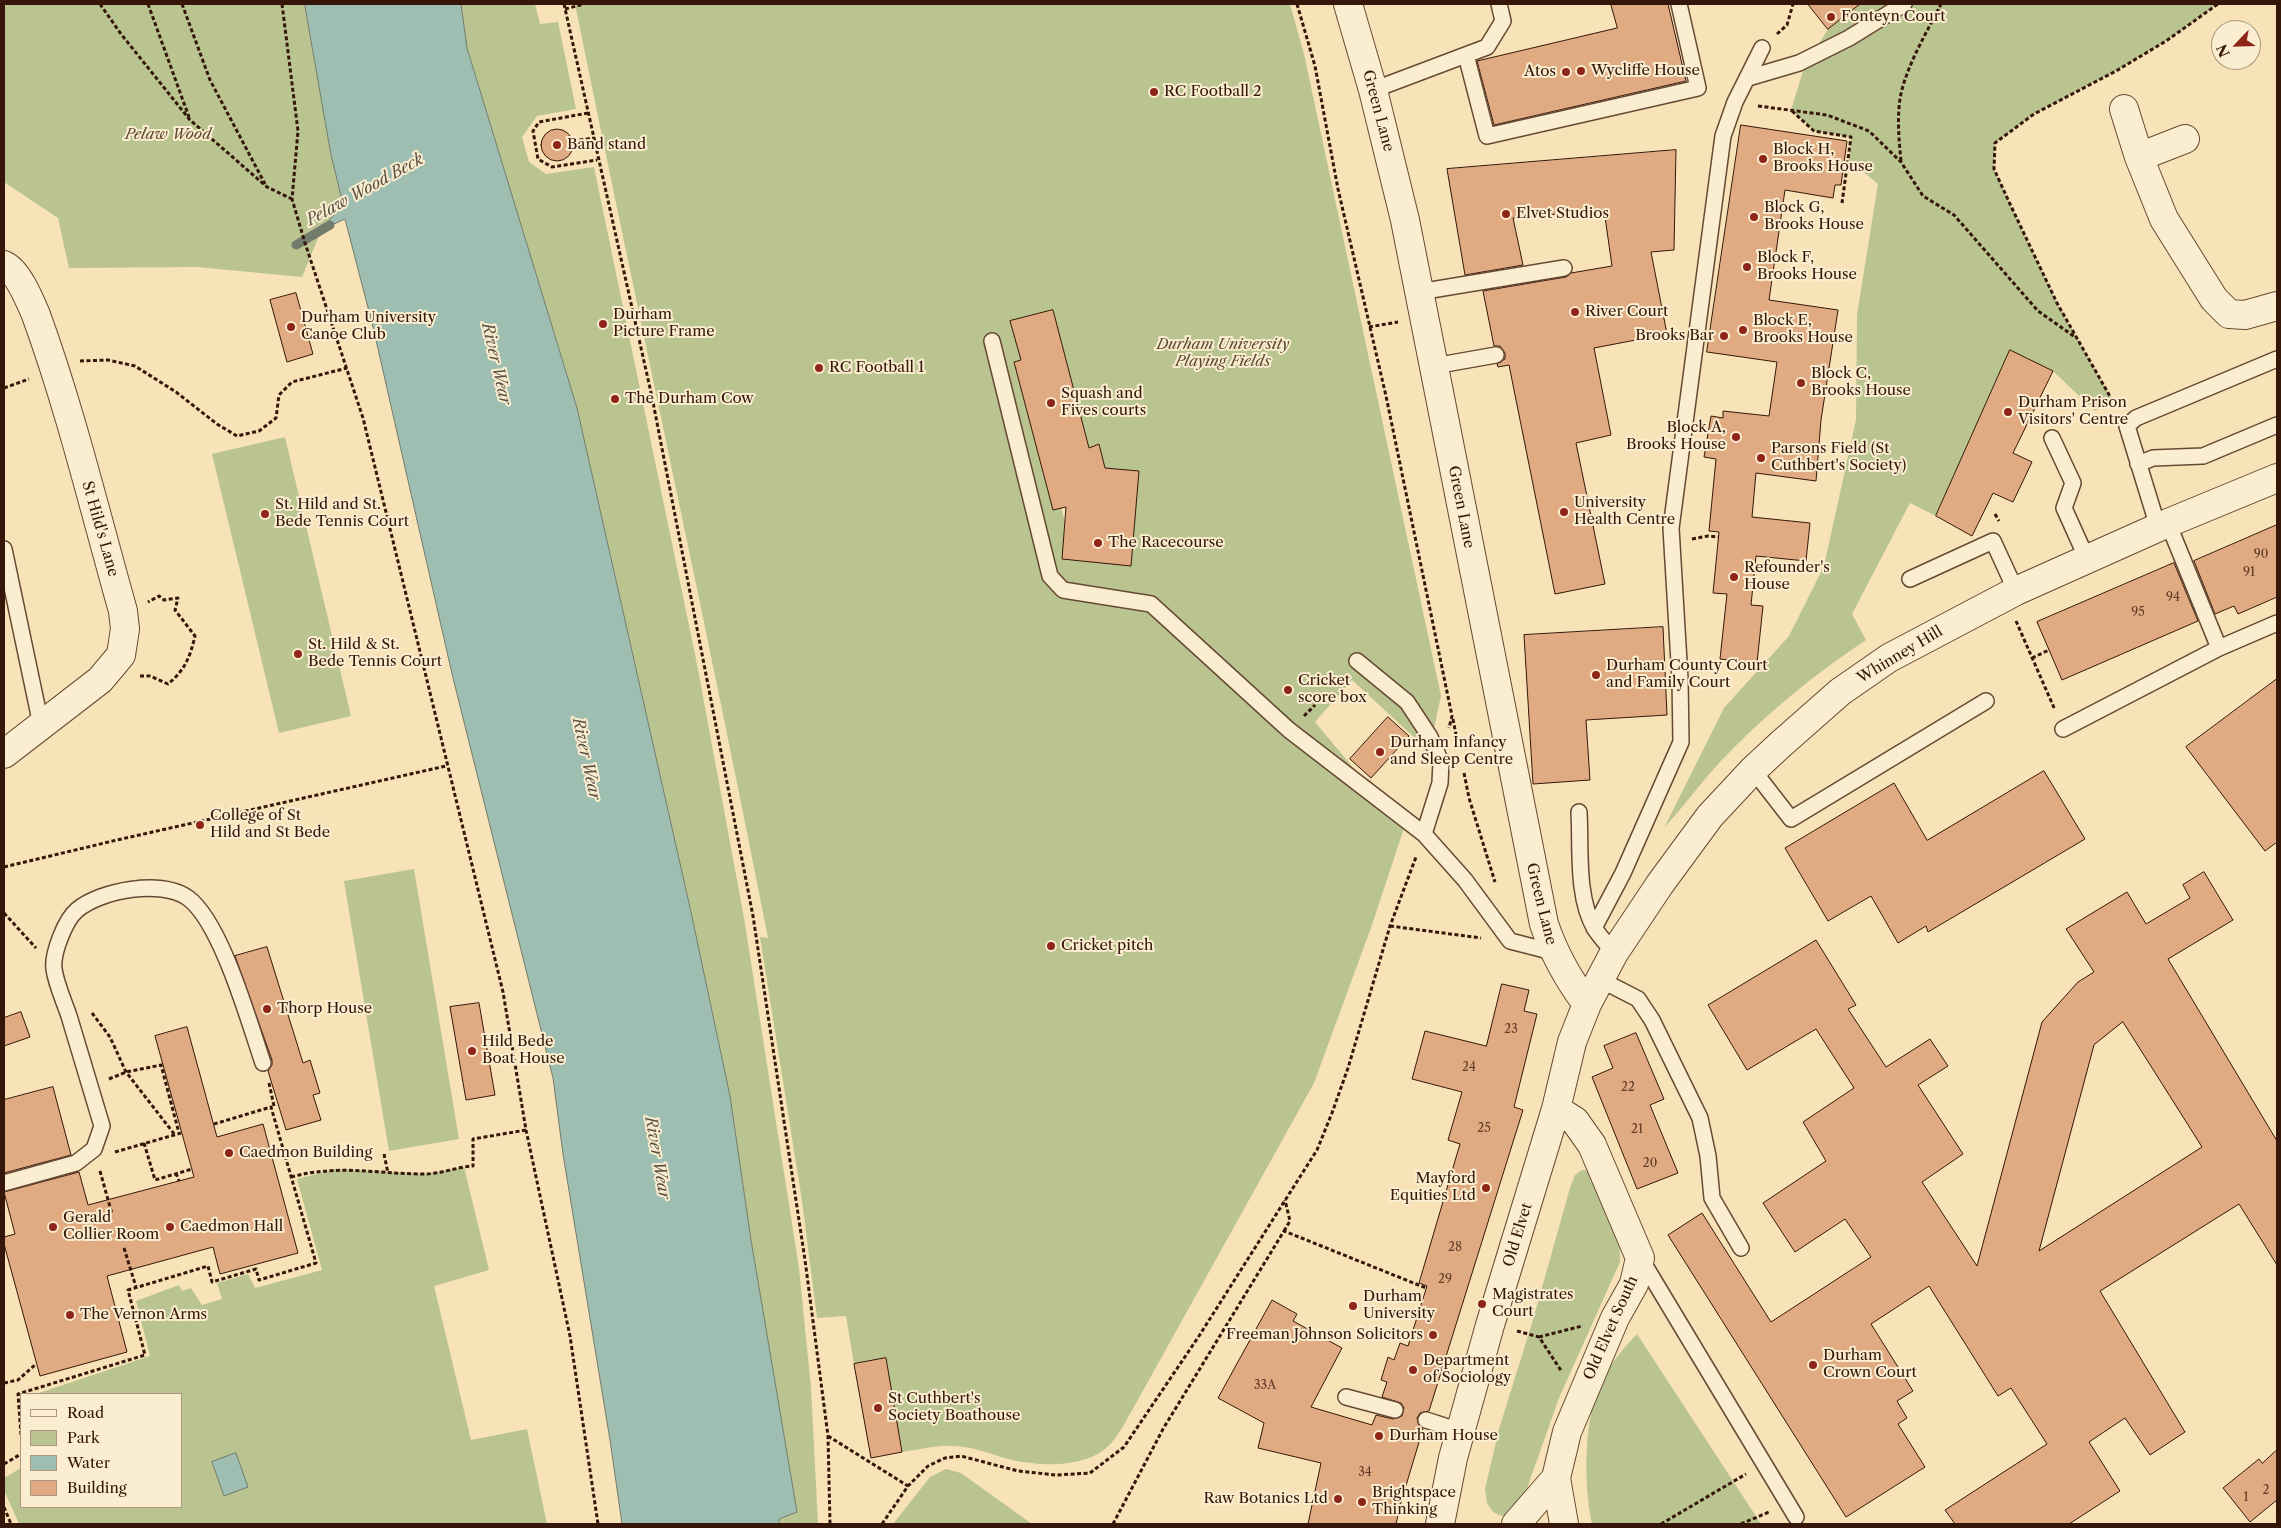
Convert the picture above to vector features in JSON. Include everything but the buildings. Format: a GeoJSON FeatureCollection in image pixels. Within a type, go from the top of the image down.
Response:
{"type":"FeatureCollection","features":[{"type":"Feature","properties":{"kind":"street","name":"Green Lane"},"geometry":{"type":"LineString","coordinates":[[1348,4],[1373,90],[1405,220],[1544,924],[1553,952],[1573,986],[1587,1004]]}},
{"type":"Feature","properties":{"kind":"street"},"geometry":{"type":"LineString","coordinates":[[2124,109],[2139,158],[2164,219],[2214,299],[2229,314],[2245,315],[2277,306]]}},
{"type":"Feature","properties":{"kind":"street"},"geometry":{"type":"LineString","coordinates":[[2139,158],[2185,139]]}},
{"type":"Feature","properties":{"kind":"street","name":"St Hild's Lane"},"geometry":{"type":"LineString","coordinates":[[4,265],[9,267],[24,289],[36,314],[123,611],[125,629],[121,655],[100,680],[4,754]]}},
{"type":"Feature","properties":{"kind":"street","name":"Whinney Hill"},"geometry":{"type":"LineString","coordinates":[[1614,953],[1660,884],[1710,816],[1753,770],[1840,692],[1889,658],[2010,593],[2163,525],[2277,478]]}},
{"type":"Feature","properties":{"kind":"street","name":"Old Elvet"},"geometry":{"type":"LineString","coordinates":[[1440,1524],[1446,1485],[1460,1431],[1490,1325],[1556,1109],[1572,1042],[1587,1004],[1614,953]]}},
{"type":"Feature","properties":{"kind":"street","name":"Old Elvet South"},"geometry":{"type":"LineString","coordinates":[[1556,1109],[1576,1121],[1592,1145],[1640,1258],[1634,1284],[1615,1318],[1579,1399],[1567,1432],[1556,1478],[1564,1524]]}},
{"type":"Feature","properties":{"kind":"street","name":"Old Elvet South"},"geometry":{"type":"LineString","coordinates":[[1516,1524],[1556,1478]]}},
{"type":"Feature","properties":{"kind":"lane"},"geometry":{"type":"LineString","coordinates":[[1373,90],[1487,47],[1503,21],[1499,4]]}},
{"type":"Feature","properties":{"kind":"lane"},"geometry":{"type":"LineString","coordinates":[[1466,55],[1487,136],[1698,88],[1679,4]]}},
{"type":"Feature","properties":{"kind":"lane"},"geometry":{"type":"LineString","coordinates":[[1748,78],[1799,63],[1849,38],[1904,4]]}},
{"type":"Feature","properties":{"kind":"lane"},"geometry":{"type":"LineString","coordinates":[[1594,928],[1622,873],[1681,742],[1680,679],[1671,528],[1723,136],[1735,102],[1762,48]]}},
{"type":"Feature","properties":{"kind":"lane"},"geometry":{"type":"LineString","coordinates":[[1419,292],[1564,268]]}},
{"type":"Feature","properties":{"kind":"lane"},"geometry":{"type":"LineString","coordinates":[[992,341],[1050,576],[1063,590],[1151,604],[1289,730],[1424,834],[1465,880],[1510,941],[1553,952]]}},
{"type":"Feature","properties":{"kind":"lane"},"geometry":{"type":"LineString","coordinates":[[1434,366],[1496,355]]}},
{"type":"Feature","properties":{"kind":"lane"},"geometry":{"type":"LineString","coordinates":[[2219,648],[2163,525],[2138,464],[2127,426],[2136,418],[2277,359]]}},
{"type":"Feature","properties":{"kind":"lane"},"geometry":{"type":"LineString","coordinates":[[2138,464],[2154,458],[2203,456],[2277,425]]}},
{"type":"Feature","properties":{"kind":"lane"},"geometry":{"type":"LineString","coordinates":[[2052,438],[2073,483],[2064,508],[2087,559]]}},
{"type":"Feature","properties":{"kind":"lane"},"geometry":{"type":"LineString","coordinates":[[1910,579],[1993,541],[2010,593]]}},
{"type":"Feature","properties":{"kind":"lane"},"geometry":{"type":"LineString","coordinates":[[4,548],[41,725]]}},
{"type":"Feature","properties":{"kind":"lane"},"geometry":{"type":"LineString","coordinates":[[2063,730],[2219,648],[2277,623]]}},
{"type":"Feature","properties":{"kind":"lane"},"geometry":{"type":"LineString","coordinates":[[1356,661],[1407,702],[1430,737],[1442,762],[1440,783],[1424,834]]}},
{"type":"Feature","properties":{"kind":"lane"},"geometry":{"type":"LineString","coordinates":[[1753,770],[1791,819],[1986,701]]}},
{"type":"Feature","properties":{"kind":"lane"},"geometry":{"type":"LineString","coordinates":[[1579,812],[1582,891],[1586,908],[1594,928],[1614,953]]}},
{"type":"Feature","properties":{"kind":"lane"},"geometry":{"type":"LineString","coordinates":[[4,1183],[76,1163],[95,1153],[102,1126],[54,968],[61,934],[76,911],[98,897],[130,890],[162,888],[188,898],[206,917],[230,966],[263,1063]]}},
{"type":"Feature","properties":{"kind":"lane"},"geometry":{"type":"LineString","coordinates":[[1599,979],[1638,999],[1652,1020],[1700,1118],[1708,1156],[1712,1198],[1741,1248]]}},
{"type":"Feature","properties":{"kind":"lane"},"geometry":{"type":"LineString","coordinates":[[1640,1258],[1796,1517]]}},
{"type":"Feature","properties":{"kind":"lane"},"geometry":{"type":"LineString","coordinates":[[1346,1397],[1395,1410]]}},
{"type":"Feature","properties":{"kind":"lane"},"geometry":{"type":"LineString","coordinates":[[1426,1420],[1460,1431]]}},
{"type":"Feature","properties":{"kind":"path"},"geometry":{"type":"LineString","coordinates":[[100,4],[120,34],[190,120],[267,187],[292,199]]}},
{"type":"Feature","properties":{"kind":"path"},"geometry":{"type":"LineString","coordinates":[[148,4],[190,120]]}},
{"type":"Feature","properties":{"kind":"path"},"geometry":{"type":"LineString","coordinates":[[182,4],[210,80],[267,187]]}},
{"type":"Feature","properties":{"kind":"path"},"geometry":{"type":"LineString","coordinates":[[282,4],[298,131],[292,199],[304,243],[363,418],[446,766],[503,992],[526,1130],[570,1336],[598,1524]]}},
{"type":"Feature","properties":{"kind":"path"},"geometry":{"type":"LineString","coordinates":[[564,4],[652,397],[753,916],[805,1260],[828,1436],[830,1524]]}},
{"type":"Feature","properties":{"kind":"path"},"geometry":{"type":"LineString","coordinates":[[565,10],[584,4]]}},
{"type":"Feature","properties":{"kind":"path"},"geometry":{"type":"LineString","coordinates":[[1297,4],[1315,66],[1338,189],[1386,396],[1458,743]]}},
{"type":"Feature","properties":{"kind":"path"},"geometry":{"type":"LineString","coordinates":[[1762,48],[1787,24],[1793,4]]}},
{"type":"Feature","properties":{"kind":"path"},"geometry":{"type":"LineString","coordinates":[[1901,162],[1898,132],[1900,98],[1912,62],[1942,4]]}},
{"type":"Feature","properties":{"kind":"path"},"geometry":{"type":"LineString","coordinates":[[2113,401],[2057,303],[1994,169],[1995,143],[2034,114],[2116,71],[2166,41],[2218,4]]}},
{"type":"Feature","properties":{"kind":"path"},"geometry":{"type":"LineString","coordinates":[[1735,102],[1826,115],[1869,131],[1901,162],[1923,196],[1954,215],[2038,311],[2077,339]]}},
{"type":"Feature","properties":{"kind":"path"},"geometry":{"type":"LineString","coordinates":[[1791,110],[1814,132],[1851,137],[1842,203]]}},
{"type":"Feature","properties":{"kind":"path"},"geometry":{"type":"LineString","coordinates":[[588,113],[539,122],[532,131],[538,159],[552,168],[598,160]]}},
{"type":"Feature","properties":{"kind":"path"},"geometry":{"type":"LineString","coordinates":[[573,141],[594,138]]}},
{"type":"Feature","properties":{"kind":"path"},"geometry":{"type":"LineString","coordinates":[[53,370],[82,360],[108,360],[135,366],[176,392],[217,424],[237,436],[259,432],[276,418],[279,396],[292,382],[347,368]]}},
{"type":"Feature","properties":{"kind":"path"},"geometry":{"type":"LineString","coordinates":[[2010,593],[2032,658],[2063,730]]}},
{"type":"Feature","properties":{"kind":"path"},"geometry":{"type":"LineString","coordinates":[[100,680],[111,681],[124,676],[150,676],[168,684],[179,675],[190,658],[195,636],[175,610],[178,598],[164,600],[160,596]]}},
{"type":"Feature","properties":{"kind":"path"},"geometry":{"type":"LineString","coordinates":[[2032,658],[2049,650]]}},
{"type":"Feature","properties":{"kind":"path"},"geometry":{"type":"LineString","coordinates":[[1442,762],[1452,716]]}},
{"type":"Feature","properties":{"kind":"path"},"geometry":{"type":"LineString","coordinates":[[4,867],[446,766]]}},
{"type":"Feature","properties":{"kind":"path"},"geometry":{"type":"LineString","coordinates":[[1463,770],[1469,798],[1497,889]]}},
{"type":"Feature","properties":{"kind":"path"},"geometry":{"type":"LineString","coordinates":[[882,1524],[908,1486],[928,1466],[945,1458],[961,1456],[1018,1471],[1056,1475],[1090,1473],[1124,1447],[1199,1336],[1316,1150],[1332,1113],[1390,926],[1424,834]]}},
{"type":"Feature","properties":{"kind":"path"},"geometry":{"type":"LineString","coordinates":[[1390,926],[1448,935],[1510,941]]}},
{"type":"Feature","properties":{"kind":"path"},"geometry":{"type":"LineString","coordinates":[[110,1037],[126,1072],[178,1134]]}},
{"type":"Feature","properties":{"kind":"path"},"geometry":{"type":"LineString","coordinates":[[117,1077],[126,1072],[161,1065],[178,1134]]}},
{"type":"Feature","properties":{"kind":"path"},"geometry":{"type":"LineString","coordinates":[[21,1393],[145,1355],[128,1290],[208,1266],[212,1282],[256,1269],[258,1280],[316,1263],[273,1107],[214,1124]]}},
{"type":"Feature","properties":{"kind":"path"},"geometry":{"type":"LineString","coordinates":[[291,1177],[314,1171],[335,1169],[427,1174],[473,1166],[473,1139],[526,1130]]}},
{"type":"Feature","properties":{"kind":"path"},"geometry":{"type":"LineString","coordinates":[[112,1214],[95,1153],[144,1144],[178,1134]]}},
{"type":"Feature","properties":{"kind":"path"},"geometry":{"type":"LineString","coordinates":[[144,1144],[154,1180],[192,1169]]}},
{"type":"Feature","properties":{"kind":"path"},"geometry":{"type":"LineString","coordinates":[[384,1154],[388,1173]]}},
{"type":"Feature","properties":{"kind":"path"},"geometry":{"type":"LineString","coordinates":[[176,1173],[179,1181]]}},
{"type":"Feature","properties":{"kind":"path"},"geometry":{"type":"LineString","coordinates":[[1114,1524],[1163,1429],[1290,1221],[1285,1200]]}},
{"type":"Feature","properties":{"kind":"path"},"geometry":{"type":"LineString","coordinates":[[1284,1232],[1426,1288]]}},
{"type":"Feature","properties":{"kind":"path"},"geometry":{"type":"LineString","coordinates":[[124,1248],[136,1287]]}},
{"type":"Feature","properties":{"kind":"path"},"geometry":{"type":"LineString","coordinates":[[1490,1325],[1539,1337],[1615,1318]]}},
{"type":"Feature","properties":{"kind":"path"},"geometry":{"type":"LineString","coordinates":[[1539,1337],[1579,1399]]}},
{"type":"Feature","properties":{"kind":"path"},"geometry":{"type":"LineString","coordinates":[[4,1383],[18,1380],[36,1364]]}},
{"type":"Feature","properties":{"kind":"path"},"geometry":{"type":"LineString","coordinates":[[20,1393],[18,1394],[20,1421]]}},
{"type":"Feature","properties":{"kind":"path"},"geometry":{"type":"LineString","coordinates":[[828,1436],[908,1486]]}},
{"type":"Feature","properties":{"kind":"path"},"geometry":{"type":"LineString","coordinates":[[4,1464],[20,1455]]}},
{"type":"Feature","properties":{"kind":"path"},"geometry":{"type":"LineString","coordinates":[[1661,1524],[1763,1464]]}},
{"type":"Feature","properties":{"kind":"path"},"geometry":{"type":"LineString","coordinates":[[1740,1524],[1788,1504]]}},
{"type":"Feature","properties":{"kind":"path"},"geometry":{"type":"LineString","coordinates":[[4,1508],[11,1524]]}},
{"type":"Feature","properties":{"kind":"green space","name":"Pelaw Wood"},"geometry":{"type":"Polygon","coordinates":[[[4,4],[305,4],[331,155],[343,204],[321,231],[302,277],[197,267],[69,268],[58,218],[4,182],[4,4]]]}},
{"type":"Feature","properties":{"kind":"green space"},"geometry":{"type":"Polygon","coordinates":[[[461,4],[535,4],[540,24],[558,22],[576,109],[537,116],[522,137],[529,162],[546,174],[594,167],[697,664],[744,918],[799,1268],[811,1388],[818,1524],[779,1524],[778,1519],[797,1512],[751,1240],[730,1096],[691,912],[577,408],[467,48],[461,4]]]}},
{"type":"Feature","properties":{"kind":"green space","name":"Durham University Playing Fields"},"geometry":{"type":"Polygon","coordinates":[[[575,4],[1290,4],[1304,54],[1441,696],[1429,751],[1352,680],[1315,722],[1361,777],[1409,813],[1372,925],[1314,1083],[1122,1428],[1105,1449],[1084,1460],[1060,1464],[1035,1463],[1012,1460],[967,1447],[952,1446],[902,1452],[886,1358],[854,1364],[846,1316],[817,1318],[802,1201],[760,937],[768,938],[575,4]],[[1053,310],[1011,321],[1021,360],[1014,362],[1053,510],[1061,508],[1065,521],[1062,559],[1131,565],[1139,472],[1105,468],[1099,445],[1089,448],[1053,310]]]}},
{"type":"Feature","properties":{"kind":"green space"},"geometry":{"type":"Polygon","coordinates":[[[1860,4],[2218,4],[2166,41],[2116,71],[2034,114],[1995,143],[1994,169],[2010,204],[2057,303],[2113,401],[2095,411],[2053,371],[2010,351],[1936,516],[1910,503],[1852,614],[1866,640],[1807,682],[1753,729],[1719,763],[1664,828],[1724,708],[1789,636],[1824,566],[1856,420],[1857,315],[1878,184],[1849,160],[1851,137],[1814,131],[1791,110],[1803,71],[1828,29],[1860,4]]]}},
{"type":"Feature","properties":{"kind":"green space"},"geometry":{"type":"Polygon","coordinates":[[[285,437],[351,716],[279,733],[212,454],[285,437]]]}},
{"type":"Feature","properties":{"kind":"green space"},"geometry":{"type":"Polygon","coordinates":[[[414,869],[459,1139],[389,1151],[344,881],[414,869]]]}},
{"type":"Feature","properties":{"kind":"green space"},"geometry":{"type":"Polygon","coordinates":[[[464,1167],[489,1270],[434,1286],[471,1440],[527,1429],[547,1524],[19,1524],[4,1490],[4,1478],[20,1469],[20,1508],[182,1508],[182,1393],[39,1393],[150,1356],[136,1301],[179,1285],[182,1291],[191,1288],[202,1305],[222,1299],[217,1283],[248,1274],[255,1288],[322,1270],[297,1179],[335,1169],[427,1174],[464,1167]]]}},
{"type":"Feature","properties":{"kind":"green space"},"geometry":{"type":"Polygon","coordinates":[[[1582,1170],[1590,1171],[1615,1228],[1620,1251],[1620,1262],[1559,1398],[1524,1497],[1510,1513],[1502,1516],[1493,1512],[1487,1503],[1485,1489],[1499,1429],[1532,1323],[1570,1188],[1575,1175],[1582,1170]]]}},
{"type":"Feature","properties":{"kind":"green space"},"geometry":{"type":"Polygon","coordinates":[[[1637,1334],[1761,1524],[1592,1524],[1589,1509],[1586,1459],[1592,1409],[1599,1386],[1608,1369],[1637,1334]]]}},
{"type":"Feature","properties":{"kind":"green space"},"geometry":{"type":"Polygon","coordinates":[[[946,1469],[961,1473],[1032,1524],[893,1524],[930,1477],[946,1469]]]}},
{"type":"Feature","properties":{"kind":"water","name":"River Wear"},"geometry":{"type":"Polygon","coordinates":[[[305,4],[461,4],[467,48],[577,408],[691,912],[730,1096],[751,1240],[797,1512],[779,1519],[779,1524],[622,1524],[563,1154],[553,1078],[453,678],[373,327],[345,219],[321,230],[343,204],[331,155],[305,4]]]}},
{"type":"Feature","properties":{"kind":"water"},"geometry":{"type":"Polygon","coordinates":[[[236,1453],[248,1487],[224,1496],[212,1462],[236,1453]]]}},
{"type":"Feature","properties":{"kind":"waterway","name":"Pelaw Wood Beck"},"geometry":{"type":"LineString","coordinates":[[296,245],[330,225]]}},
{"type":"Feature","properties":{"kind":"place","name":"Fonteyn Court"},"geometry":{"type":"Point","coordinates":[1831,17]}},
{"type":"Feature","properties":{"kind":"place","name":"Wycliffe House"},"geometry":{"type":"Point","coordinates":[1581,71]}},
{"type":"Feature","properties":{"kind":"place","name":"Atos"},"geometry":{"type":"Point","coordinates":[1566,72]}},
{"type":"Feature","properties":{"kind":"place","name":"RC Football 2"},"geometry":{"type":"Point","coordinates":[1154,92]}},
{"type":"Feature","properties":{"kind":"place","name":"Band stand"},"geometry":{"type":"Point","coordinates":[557,145]}},
{"type":"Feature","properties":{"kind":"place","name":"Block H, Brooks House"},"geometry":{"type":"Point","coordinates":[1763,159]}},
{"type":"Feature","properties":{"kind":"place","name":"Elvet Studios"},"geometry":{"type":"Point","coordinates":[1506,214]}},
{"type":"Feature","properties":{"kind":"place","name":"Block G, Brooks House"},"geometry":{"type":"Point","coordinates":[1754,217]}},
{"type":"Feature","properties":{"kind":"place","name":"Block F, Brooks House"},"geometry":{"type":"Point","coordinates":[1747,267]}},
{"type":"Feature","properties":{"kind":"place","name":"River Court"},"geometry":{"type":"Point","coordinates":[1575,312]}},
{"type":"Feature","properties":{"kind":"place","name":"Durham Picture Frame"},"geometry":{"type":"Point","coordinates":[603,324]}},
{"type":"Feature","properties":{"kind":"place","name":"Durham University Canoe Club"},"geometry":{"type":"Point","coordinates":[291,327]}},
{"type":"Feature","properties":{"kind":"place","name":"Block E, Brooks House"},"geometry":{"type":"Point","coordinates":[1743,330]}},
{"type":"Feature","properties":{"kind":"place","name":"Brooks Bar"},"geometry":{"type":"Point","coordinates":[1724,336]}},
{"type":"Feature","properties":{"kind":"place","name":"RC Football 1"},"geometry":{"type":"Point","coordinates":[819,368]}},
{"type":"Feature","properties":{"kind":"place","name":"Block C, Brooks House"},"geometry":{"type":"Point","coordinates":[1801,383]}},
{"type":"Feature","properties":{"kind":"place","name":"The Durham Cow"},"geometry":{"type":"Point","coordinates":[615,399]}},
{"type":"Feature","properties":{"kind":"place","name":"Squash and Fives courts"},"geometry":{"type":"Point","coordinates":[1051,403]}},
{"type":"Feature","properties":{"kind":"place","name":"Durham Prison Visitors' Centre"},"geometry":{"type":"Point","coordinates":[2008,412]}},
{"type":"Feature","properties":{"kind":"place","name":"Block A, Brooks House"},"geometry":{"type":"Point","coordinates":[1736,437]}},
{"type":"Feature","properties":{"kind":"place","name":"Parsons Field (St Cuthbert's Society)"},"geometry":{"type":"Point","coordinates":[1761,458]}},
{"type":"Feature","properties":{"kind":"place","name":"University Health Centre"},"geometry":{"type":"Point","coordinates":[1564,512]}},
{"type":"Feature","properties":{"kind":"place","name":"St. Hild and St. Bede Tennis Court"},"geometry":{"type":"Point","coordinates":[265,514]}},
{"type":"Feature","properties":{"kind":"place","name":"The Racecourse"},"geometry":{"type":"Point","coordinates":[1098,543]}},
{"type":"Feature","properties":{"kind":"place","name":"Refounder's House"},"geometry":{"type":"Point","coordinates":[1734,577]}},
{"type":"Feature","properties":{"kind":"place","name":"St. Hild & St. Bede Tennis Court"},"geometry":{"type":"Point","coordinates":[298,654]}},
{"type":"Feature","properties":{"kind":"place","name":"Durham County Court and Family Court"},"geometry":{"type":"Point","coordinates":[1596,675]}},
{"type":"Feature","properties":{"kind":"place","name":"Cricket score box"},"geometry":{"type":"Point","coordinates":[1288,690]}},
{"type":"Feature","properties":{"kind":"place","name":"Durham Infancy and Sleep Centre"},"geometry":{"type":"Point","coordinates":[1380,752]}},
{"type":"Feature","properties":{"kind":"place","name":"College of St Hild and St Bede"},"geometry":{"type":"Point","coordinates":[200,825]}},
{"type":"Feature","properties":{"kind":"place","name":"Cricket pitch"},"geometry":{"type":"Point","coordinates":[1051,946]}},
{"type":"Feature","properties":{"kind":"place","name":"Thorp House"},"geometry":{"type":"Point","coordinates":[267,1009]}},
{"type":"Feature","properties":{"kind":"place","name":"Hild Bede Boat House"},"geometry":{"type":"Point","coordinates":[472,1051]}},
{"type":"Feature","properties":{"kind":"place","name":"Caedmon Building"},"geometry":{"type":"Point","coordinates":[229,1153]}},
{"type":"Feature","properties":{"kind":"place","name":"Mayford Equities Ltd"},"geometry":{"type":"Point","coordinates":[1486,1188]}},
{"type":"Feature","properties":{"kind":"place","name":"Gerald Collier Room"},"geometry":{"type":"Point","coordinates":[53,1227]}},
{"type":"Feature","properties":{"kind":"place","name":"Caedmon Hall"},"geometry":{"type":"Point","coordinates":[170,1227]}},
{"type":"Feature","properties":{"kind":"place","name":"Magistrates Court"},"geometry":{"type":"Point","coordinates":[1482,1304]}},
{"type":"Feature","properties":{"kind":"place","name":"Durham University"},"geometry":{"type":"Point","coordinates":[1353,1306]}},
{"type":"Feature","properties":{"kind":"place","name":"The Vernon Arms"},"geometry":{"type":"Point","coordinates":[70,1315]}},
{"type":"Feature","properties":{"kind":"place","name":"Freeman Johnson Solicitors"},"geometry":{"type":"Point","coordinates":[1433,1335]}},
{"type":"Feature","properties":{"kind":"place","name":"Durham Crown Court"},"geometry":{"type":"Point","coordinates":[1813,1365]}},
{"type":"Feature","properties":{"kind":"place","name":"Department of Sociology"},"geometry":{"type":"Point","coordinates":[1413,1370]}},
{"type":"Feature","properties":{"kind":"place","name":"St Cuthbert's Society Boathouse"},"geometry":{"type":"Point","coordinates":[878,1408]}},
{"type":"Feature","properties":{"kind":"place","name":"Durham House"},"geometry":{"type":"Point","coordinates":[1379,1436]}},
{"type":"Feature","properties":{"kind":"place","name":"Raw Botanics Ltd"},"geometry":{"type":"Point","coordinates":[1338,1499]}},
{"type":"Feature","properties":{"kind":"place","name":"Brightspace Thinking"},"geometry":{"type":"Point","coordinates":[1362,1502]}}]}
